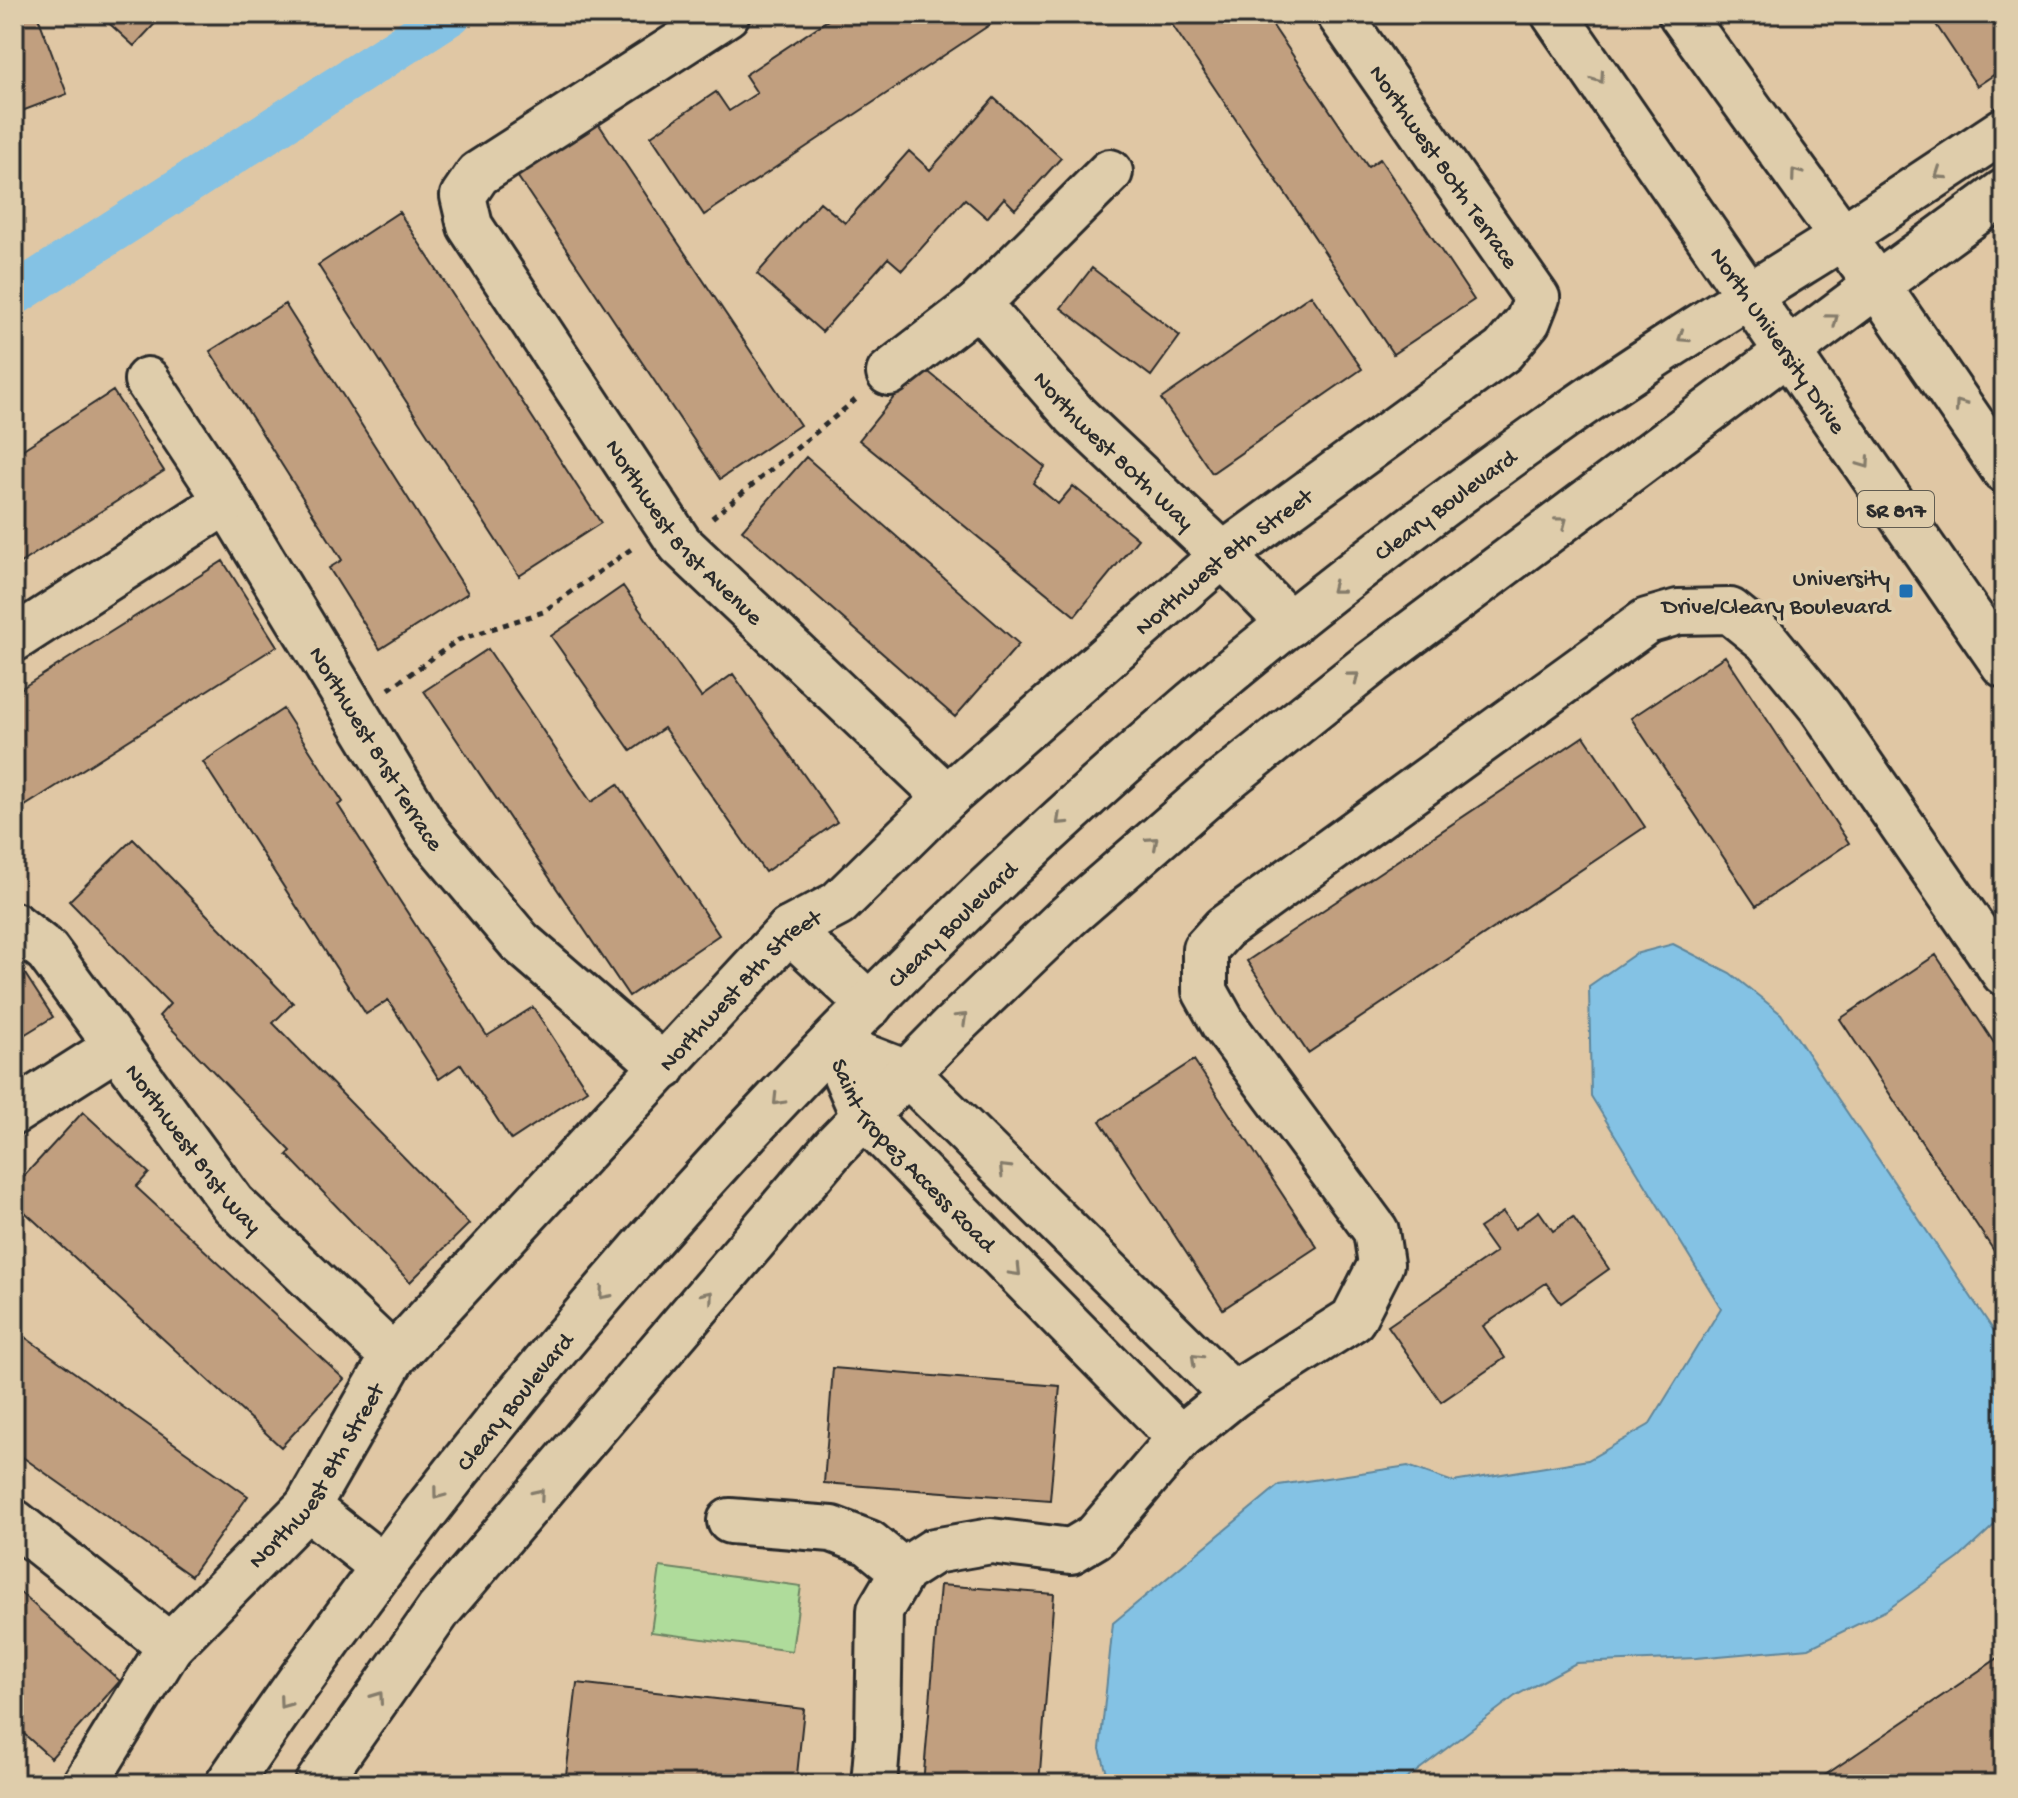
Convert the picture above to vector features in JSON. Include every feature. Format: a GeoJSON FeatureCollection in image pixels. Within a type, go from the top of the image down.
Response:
{"type":"FeatureCollection","features":[{"type":"Feature","properties":{"kind":"street","name":"Northwest 81st Avenue"},"geometry":{"type":"LineString","coordinates":[[727,14],[478,174],[463,196],[470,226],[674,534],[947,797]]}},
{"type":"Feature","properties":{"kind":"street","name":"Northwest 80th Terrace"},"geometry":{"type":"LineString","coordinates":[[1339,14],[1537,298],[1528,321]]}},
{"type":"Feature","properties":{"kind":"street","name":"North University Drive"},"geometry":{"type":"LineString","coordinates":[[1554,14],[2004,665]]}},
{"type":"Feature","properties":{"kind":"street"},"geometry":{"type":"LineString","coordinates":[[1681,14],[1877,285],[2004,470]]}},
{"type":"Feature","properties":{"kind":"street","name":"Cleary Boulevard"},"geometry":{"type":"LineString","coordinates":[[228,1784],[383,1567],[540,1368],[731,1148],[985,890],[1099,785],[1290,624],[1550,427],[2004,130]]}},
{"type":"Feature","properties":{"kind":"street"},"geometry":{"type":"LineString","coordinates":[[889,373],[978,304],[1110,172]]}},
{"type":"Feature","properties":{"kind":"street"},"geometry":{"type":"LineString","coordinates":[[317,1784],[439,1610],[863,1115],[1066,918],[1219,785],[1373,662],[2004,192]]}},
{"type":"Feature","properties":{"kind":"street","name":"Northwest 80th Way"},"geometry":{"type":"LineString","coordinates":[[978,304],[1076,416],[1223,555],[1290,624]]}},
{"type":"Feature","properties":{"kind":"street","name":"Northwest 8th Street"},"geometry":{"type":"LineString","coordinates":[[85,1784],[170,1646],[307,1507],[393,1357],[789,930],[838,904],[947,797],[1223,555],[1503,351],[1528,321]]}},
{"type":"Feature","properties":{"kind":"street","name":"Northwest 81st Terrace"},"geometry":{"type":"LineString","coordinates":[[147,380],[227,501],[428,833],[520,942],[664,1067]]}},
{"type":"Feature","properties":{"kind":"street"},"geometry":{"type":"LineString","coordinates":[[14,639],[227,501]]}},
{"type":"Feature","properties":{"kind":"street"},"geometry":{"type":"LineString","coordinates":[[874,1784],[880,1610],[903,1571],[934,1551],[991,1541],[1071,1551],[1096,1536],[1180,1438],[1233,1395],[1353,1319],[1381,1264],[1376,1231],[1224,1025],[1205,991],[1205,949],[1224,928],[1647,621],[1678,612],[1730,611],[1766,640],[1821,707],[2004,973]]}},
{"type":"Feature","properties":{"kind":"street","name":"Northwest 81st Way"},"geometry":{"type":"LineString","coordinates":[[14,925],[47,951],[233,1204],[393,1357]]}},
{"type":"Feature","properties":{"kind":"street"},"geometry":{"type":"LineString","coordinates":[[789,930],[870,1005]]}},
{"type":"Feature","properties":{"kind":"street","name":"Saint Tropez Access Road"},"geometry":{"type":"LineString","coordinates":[[832,1044],[907,1073],[1233,1395]]}},
{"type":"Feature","properties":{"kind":"street","name":"Saint Tropez Access Road"},"geometry":{"type":"LineString","coordinates":[[832,1044],[863,1115],[1180,1438]]}},
{"type":"Feature","properties":{"kind":"street"},"geometry":{"type":"LineString","coordinates":[[14,1112],[116,1047]]}},
{"type":"Feature","properties":{"kind":"street"},"geometry":{"type":"LineString","coordinates":[[1112,1369],[1160,1322]]}},
{"type":"Feature","properties":{"kind":"street"},"geometry":{"type":"LineString","coordinates":[[307,1507],[383,1567]]}},
{"type":"Feature","properties":{"kind":"street"},"geometry":{"type":"LineString","coordinates":[[730,1521],[832,1529],[869,1543],[903,1571]]}},
{"type":"Feature","properties":{"kind":"street"},"geometry":{"type":"LineString","coordinates":[[14,1522],[170,1646]]}},
{"type":"Feature","properties":{"kind":"path"},"geometry":{"type":"LineString","coordinates":[[355,713],[458,640],[543,612],[674,534],[889,373]]}},
{"type":"Feature","properties":{"kind":"green space"},"geometry":{"type":"Polygon","coordinates":[[[660,1567],[801,1586],[792,1651],[651,1632],[660,1567]]]}},
{"type":"Feature","properties":{"kind":"water"},"geometry":{"type":"Polygon","coordinates":[[[1673,944],[1730,973],[1781,1014],[2004,1346],[2004,1516],[1959,1558],[1887,1610],[1809,1648],[1696,1658],[1576,1663],[1515,1696],[1400,1784],[1110,1784],[1100,1749],[1113,1623],[1279,1485],[1408,1466],[1453,1482],[1588,1460],[1649,1425],[1721,1308],[1591,1096],[1589,986],[1635,954],[1673,944]]]}},
{"type":"Feature","properties":{"kind":"building"},"geometry":{"type":"Polygon","coordinates":[[[37,14],[67,94],[14,114],[14,17],[37,14]]]}},
{"type":"Feature","properties":{"kind":"building"},"geometry":{"type":"Polygon","coordinates":[[[99,14],[164,14],[134,46],[99,14]]]}},
{"type":"Feature","properties":{"kind":"building"},"geometry":{"type":"Polygon","coordinates":[[[837,14],[1006,14],[704,215],[651,136],[716,92],[729,111],[757,93],[745,75],[837,14]]]}},
{"type":"Feature","properties":{"kind":"building"},"geometry":{"type":"Polygon","coordinates":[[[1165,14],[1265,14],[1368,167],[1380,159],[1474,300],[1393,354],[1165,14]]]}},
{"type":"Feature","properties":{"kind":"building"},"geometry":{"type":"Polygon","coordinates":[[[1929,14],[2004,14],[2004,68],[1977,86],[1929,14]]]}},
{"type":"Feature","properties":{"kind":"building"},"geometry":{"type":"Polygon","coordinates":[[[994,98],[1061,158],[1015,209],[1004,198],[987,218],[965,199],[902,270],[888,258],[822,332],[757,274],[820,202],[845,223],[909,151],[930,170],[994,98]]]}},
{"type":"Feature","properties":{"kind":"building"},"geometry":{"type":"Polygon","coordinates":[[[594,117],[800,425],[720,479],[514,171],[594,117]]]}},
{"type":"Feature","properties":{"kind":"building"},"geometry":{"type":"Polygon","coordinates":[[[399,212],[601,523],[519,576],[318,265],[399,212]]]}},
{"type":"Feature","properties":{"kind":"building"},"geometry":{"type":"Polygon","coordinates":[[[1092,268],[1180,336],[1151,376],[1061,308],[1092,268]]]}},
{"type":"Feature","properties":{"kind":"building"},"geometry":{"type":"Polygon","coordinates":[[[1311,295],[1362,369],[1212,473],[1161,399],[1311,295]]]}},
{"type":"Feature","properties":{"kind":"building"},"geometry":{"type":"Polygon","coordinates":[[[285,304],[468,593],[380,649],[329,568],[342,560],[210,351],[285,304]]]}},
{"type":"Feature","properties":{"kind":"building"},"geometry":{"type":"Polygon","coordinates":[[[920,365],[1045,467],[1033,483],[1058,504],[1073,486],[1138,539],[1075,616],[859,440],[920,365]]]}},
{"type":"Feature","properties":{"kind":"building"},"geometry":{"type":"Polygon","coordinates":[[[113,391],[164,471],[14,567],[14,455],[113,391]]]}},
{"type":"Feature","properties":{"kind":"building"},"geometry":{"type":"Polygon","coordinates":[[[806,457],[1019,644],[955,717],[742,530],[806,457]]]}},
{"type":"Feature","properties":{"kind":"building"},"geometry":{"type":"Polygon","coordinates":[[[223,561],[277,646],[14,813],[14,693],[223,561]]]}},
{"type":"Feature","properties":{"kind":"building"},"geometry":{"type":"Polygon","coordinates":[[[623,586],[701,697],[733,674],[837,822],[765,872],[664,728],[631,751],[551,636],[623,586]]]}},
{"type":"Feature","properties":{"kind":"building"},"geometry":{"type":"Polygon","coordinates":[[[488,649],[591,802],[618,784],[719,935],[629,996],[424,691],[488,649]]]}},
{"type":"Feature","properties":{"kind":"building"},"geometry":{"type":"Polygon","coordinates":[[[1725,656],[1849,843],[1756,906],[1631,718],[1725,656]]]}},
{"type":"Feature","properties":{"kind":"building"},"geometry":{"type":"Polygon","coordinates":[[[283,709],[343,802],[338,805],[487,1036],[533,1007],[587,1090],[511,1140],[461,1064],[439,1079],[388,1000],[366,1014],[203,762],[283,709]]]}},
{"type":"Feature","properties":{"kind":"building"},"geometry":{"type":"Polygon","coordinates":[[[1584,736],[1645,827],[1308,1053],[1247,961],[1584,736]]]}},
{"type":"Feature","properties":{"kind":"building"},"geometry":{"type":"Polygon","coordinates":[[[133,839],[293,1003],[273,1023],[469,1224],[410,1282],[287,1155],[291,1151],[159,1016],[170,1004],[69,901],[133,839]]]}},
{"type":"Feature","properties":{"kind":"building"},"geometry":{"type":"Polygon","coordinates":[[[1936,955],[2004,1058],[2004,1266],[1840,1019],[1936,955]]]}},
{"type":"Feature","properties":{"kind":"building"},"geometry":{"type":"Polygon","coordinates":[[[14,957],[53,1017],[14,1041],[14,957]]]}},
{"type":"Feature","properties":{"kind":"building"},"geometry":{"type":"Polygon","coordinates":[[[1194,1060],[1317,1247],[1223,1309],[1100,1121],[1194,1060]]]}},
{"type":"Feature","properties":{"kind":"building"},"geometry":{"type":"Polygon","coordinates":[[[83,1112],[149,1173],[136,1187],[344,1379],[281,1447],[14,1202],[14,1187],[83,1112]]]}},
{"type":"Feature","properties":{"kind":"building"},"geometry":{"type":"Polygon","coordinates":[[[1539,1211],[1553,1231],[1573,1217],[1609,1269],[1561,1303],[1546,1283],[1483,1326],[1505,1358],[1441,1402],[1388,1326],[1496,1252],[1479,1228],[1503,1212],[1515,1229],[1539,1211]]]}},
{"type":"Feature","properties":{"kind":"building"},"geometry":{"type":"Polygon","coordinates":[[[19,1333],[248,1496],[191,1576],[14,1451],[14,1340],[19,1333]]]}},
{"type":"Feature","properties":{"kind":"building"},"geometry":{"type":"Polygon","coordinates":[[[833,1368],[1060,1386],[1050,1500],[824,1483],[833,1368]]]}},
{"type":"Feature","properties":{"kind":"building"},"geometry":{"type":"Polygon","coordinates":[[[940,1585],[1054,1594],[1039,1784],[923,1784],[940,1585]]]}},
{"type":"Feature","properties":{"kind":"building"},"geometry":{"type":"Polygon","coordinates":[[[14,1587],[120,1681],[51,1758],[14,1725],[14,1587]]]}},
{"type":"Feature","properties":{"kind":"building"},"geometry":{"type":"Polygon","coordinates":[[[2004,1654],[2004,1784],[1812,1784],[2004,1654]]]}},
{"type":"Feature","properties":{"kind":"building"},"geometry":{"type":"Polygon","coordinates":[[[577,1683],[804,1709],[796,1784],[565,1784],[577,1683]]]}},
{"type":"Feature","properties":{"kind":"waterway"},"geometry":{"type":"LineString","coordinates":[[14,295],[451,14]]}},
{"type":"Feature","properties":{"kind":"place","name":"University Drive/Cleary Boulevard"},"geometry":{"type":"Point","coordinates":[1906,591]}}]}
